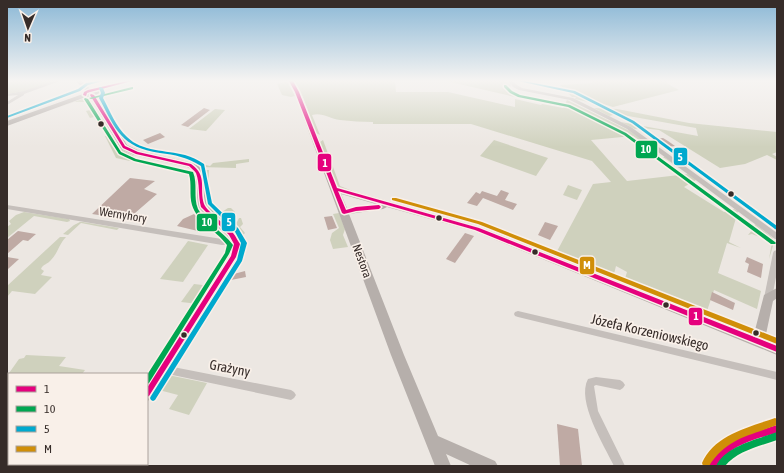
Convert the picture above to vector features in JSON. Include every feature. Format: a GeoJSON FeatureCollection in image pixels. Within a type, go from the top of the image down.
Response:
{"type":"FeatureCollection","features":[{"type":"Feature","properties":{"kind":"main road"},"geometry":{"type":"LineString","coordinates":[[712,466],[714,459],[730,448],[747,439],[777,429]]}},
{"type":"Feature","properties":{"kind":"street"},"geometry":{"type":"LineString","coordinates":[[7,124],[63,103]]}},
{"type":"Feature","properties":{"kind":"street"},"geometry":{"type":"LineString","coordinates":[[96,103],[124,147],[137,153],[190,165],[196,168],[199,173],[201,202],[203,206],[231,234],[237,246],[234,256],[148,392]]}},
{"type":"Feature","properties":{"kind":"street","name":"Nestora"},"geometry":{"type":"LineString","coordinates":[[301,103],[418,406],[444,466]]}},
{"type":"Feature","properties":{"kind":"street"},"geometry":{"type":"LineString","coordinates":[[578,103],[635,131],[777,237]]}},
{"type":"Feature","properties":{"kind":"street"},"geometry":{"type":"LineString","coordinates":[[335,189],[477,229],[777,349]]}},
{"type":"Feature","properties":{"kind":"street"},"geometry":{"type":"LineString","coordinates":[[356,196],[347,198],[343,201],[342,209],[392,206]]}},
{"type":"Feature","properties":{"kind":"street","name":"Wernyhory"},"geometry":{"type":"LineString","coordinates":[[7,207],[222,242],[235,241]]}},
{"type":"Feature","properties":{"kind":"street"},"geometry":{"type":"LineString","coordinates":[[758,342],[772,295],[777,253]]}},
{"type":"Feature","properties":{"kind":"street","name":"Józefa Korzeniowskiego"},"geometry":{"type":"LineString","coordinates":[[518,314],[777,376]]}},
{"type":"Feature","properties":{"kind":"street","name":"Grażyny"},"geometry":{"type":"LineString","coordinates":[[163,369],[291,395]]}},
{"type":"Feature","properties":{"kind":"street"},"geometry":{"type":"LineString","coordinates":[[620,385],[596,381],[591,382],[589,386],[593,412],[620,466]]}},
{"type":"Feature","properties":{"kind":"street"},"geometry":{"type":"LineString","coordinates":[[433,441],[484,465]]}},
{"type":"Feature","properties":{"kind":"green space"},"geometry":{"type":"Polygon","coordinates":[[[90,103],[93,106],[98,116],[90,118],[86,111],[90,110],[87,104],[90,103]]]}},
{"type":"Feature","properties":{"kind":"green space"},"geometry":{"type":"Polygon","coordinates":[[[305,103],[497,103],[515,107],[515,103],[533,103],[563,108],[565,103],[573,103],[630,131],[659,152],[633,136],[591,140],[627,181],[688,174],[696,180],[684,187],[724,212],[734,209],[738,211],[729,242],[741,248],[727,243],[718,273],[761,291],[757,309],[714,290],[706,314],[624,282],[627,272],[616,266],[613,278],[555,255],[593,184],[611,182],[592,161],[471,124],[373,124],[373,122],[340,120],[316,114],[312,115],[320,135],[316,133],[305,103]]]}},
{"type":"Feature","properties":{"kind":"green space"},"geometry":{"type":"Polygon","coordinates":[[[600,103],[628,103],[613,107],[600,103]]]}},
{"type":"Feature","properties":{"kind":"green space"},"geometry":{"type":"Polygon","coordinates":[[[594,108],[617,109],[689,123],[777,132],[777,152],[772,154],[777,157],[777,160],[767,155],[745,164],[720,168],[659,130],[642,128],[635,129],[621,122],[698,136],[696,128],[617,114],[609,116],[594,108]]]}},
{"type":"Feature","properties":{"kind":"green space"},"geometry":{"type":"Polygon","coordinates":[[[215,109],[225,110],[206,131],[189,129],[215,109]]]}},
{"type":"Feature","properties":{"kind":"green space"},"geometry":{"type":"Polygon","coordinates":[[[105,136],[110,136],[117,147],[134,156],[130,161],[116,158],[105,136]]]}},
{"type":"Feature","properties":{"kind":"green space"},"geometry":{"type":"Polygon","coordinates":[[[323,140],[340,186],[355,192],[338,187],[320,142],[323,140]]]}},
{"type":"Feature","properties":{"kind":"green space"},"geometry":{"type":"Polygon","coordinates":[[[494,140],[548,158],[536,176],[480,156],[494,140]]]}},
{"type":"Feature","properties":{"kind":"green space"},"geometry":{"type":"Polygon","coordinates":[[[663,157],[665,157],[687,173],[663,157]]]}},
{"type":"Feature","properties":{"kind":"green space"},"geometry":{"type":"Polygon","coordinates":[[[249,159],[249,162],[236,164],[236,168],[200,167],[196,163],[210,166],[213,163],[249,159]]]}},
{"type":"Feature","properties":{"kind":"green space"},"geometry":{"type":"Polygon","coordinates":[[[205,170],[209,170],[208,195],[210,201],[222,212],[228,208],[231,208],[235,212],[235,221],[237,222],[239,218],[241,218],[243,224],[240,227],[245,233],[242,236],[248,244],[242,243],[239,238],[207,206],[202,173],[205,170]]]}},
{"type":"Feature","properties":{"kind":"green space"},"geometry":{"type":"Polygon","coordinates":[[[568,185],[582,190],[577,200],[563,195],[568,185]]]}},
{"type":"Feature","properties":{"kind":"green space"},"geometry":{"type":"Polygon","coordinates":[[[24,212],[69,219],[70,221],[67,222],[34,216],[7,238],[7,227],[11,224],[9,221],[16,215],[24,212]]]}},
{"type":"Feature","properties":{"kind":"green space"},"geometry":{"type":"Polygon","coordinates":[[[339,213],[345,229],[343,235],[348,247],[333,249],[330,240],[332,233],[339,228],[333,214],[339,213]]]}},
{"type":"Feature","properties":{"kind":"green space"},"geometry":{"type":"Polygon","coordinates":[[[80,222],[119,228],[117,230],[81,223],[68,235],[63,234],[80,222]]]}},
{"type":"Feature","properties":{"kind":"green space"},"geometry":{"type":"Polygon","coordinates":[[[755,224],[773,238],[773,246],[769,259],[772,242],[752,234],[748,235],[755,224]]]}},
{"type":"Feature","properties":{"kind":"green space"},"geometry":{"type":"Polygon","coordinates":[[[60,237],[66,237],[50,261],[41,269],[44,271],[41,275],[52,277],[35,294],[12,291],[7,297],[7,286],[60,237]]]}},
{"type":"Feature","properties":{"kind":"green space"},"geometry":{"type":"Polygon","coordinates":[[[188,241],[208,245],[183,282],[160,279],[188,241]]]}},
{"type":"Feature","properties":{"kind":"green space"},"geometry":{"type":"Polygon","coordinates":[[[194,284],[211,286],[199,304],[181,302],[194,284]]]}},
{"type":"Feature","properties":{"kind":"green space"},"geometry":{"type":"Polygon","coordinates":[[[26,355],[66,357],[59,366],[85,370],[83,373],[9,373],[19,359],[24,358],[26,355]]]}},
{"type":"Feature","properties":{"kind":"green space"},"geometry":{"type":"Polygon","coordinates":[[[8,375],[7,428],[7,376],[8,375]]]}},
{"type":"Feature","properties":{"kind":"green space"},"geometry":{"type":"Polygon","coordinates":[[[168,375],[207,383],[189,415],[169,409],[178,395],[159,390],[168,375]]]}},
{"type":"Feature","properties":{"kind":"building"},"geometry":{"type":"Polygon","coordinates":[[[204,108],[210,110],[188,127],[181,125],[204,108]]]}},
{"type":"Feature","properties":{"kind":"building"},"geometry":{"type":"Polygon","coordinates":[[[160,133],[165,137],[148,144],[143,140],[160,133]]]}},
{"type":"Feature","properties":{"kind":"building"},"geometry":{"type":"Polygon","coordinates":[[[663,138],[675,146],[668,147],[656,139],[663,138]]]}},
{"type":"Feature","properties":{"kind":"building"},"geometry":{"type":"Polygon","coordinates":[[[130,178],[155,181],[144,189],[157,194],[135,213],[138,213],[131,220],[92,214],[130,178]]]}},
{"type":"Feature","properties":{"kind":"building"},"geometry":{"type":"Polygon","coordinates":[[[501,190],[509,193],[505,200],[517,204],[513,210],[483,198],[477,206],[467,203],[476,192],[480,194],[482,191],[497,196],[501,190]]]}},
{"type":"Feature","properties":{"kind":"building"},"geometry":{"type":"Polygon","coordinates":[[[194,214],[204,223],[201,227],[206,227],[202,232],[177,226],[183,219],[194,214]]]}},
{"type":"Feature","properties":{"kind":"building"},"geometry":{"type":"Polygon","coordinates":[[[332,216],[337,228],[328,230],[324,217],[332,216]]]}},
{"type":"Feature","properties":{"kind":"building"},"geometry":{"type":"Polygon","coordinates":[[[545,222],[558,226],[550,240],[538,235],[545,222]]]}},
{"type":"Feature","properties":{"kind":"building"},"geometry":{"type":"Polygon","coordinates":[[[18,231],[36,234],[28,241],[23,240],[7,254],[7,240],[18,231]]]}},
{"type":"Feature","properties":{"kind":"building"},"geometry":{"type":"Polygon","coordinates":[[[465,233],[474,236],[455,263],[446,259],[465,233]]]}},
{"type":"Feature","properties":{"kind":"building"},"geometry":{"type":"Polygon","coordinates":[[[7,257],[19,259],[7,270],[7,257]]]}},
{"type":"Feature","properties":{"kind":"building"},"geometry":{"type":"Polygon","coordinates":[[[747,257],[763,264],[761,278],[747,272],[749,264],[745,262],[747,257]]]}},
{"type":"Feature","properties":{"kind":"building"},"geometry":{"type":"Polygon","coordinates":[[[245,271],[246,277],[226,281],[230,275],[245,271]]]}},
{"type":"Feature","properties":{"kind":"building"},"geometry":{"type":"Polygon","coordinates":[[[712,292],[735,303],[733,310],[710,300],[712,292]]]}},
{"type":"Feature","properties":{"kind":"building"},"geometry":{"type":"Polygon","coordinates":[[[557,424],[578,429],[582,466],[560,466],[557,424]]]}},
{"type":"Feature","properties":{"kind":"transit line","name":"5"},"geometry":{"type":"LineString","coordinates":[[7,117],[44,103]]}},
{"type":"Feature","properties":{"kind":"transit line","name":"10"},"geometry":{"type":"LineString","coordinates":[[89,103],[120,153],[135,160],[191,173],[194,202],[197,211],[200,216],[230,245],[227,253],[148,379]]}},
{"type":"Feature","properties":{"kind":"transit line","name":"1"},"geometry":{"type":"LineString","coordinates":[[97,103],[124,147],[137,153],[190,165],[195,169],[200,178],[201,202],[203,207],[231,234],[237,244],[234,256],[148,392]]}},
{"type":"Feature","properties":{"kind":"transit line","name":"5"},"geometry":{"type":"LineString","coordinates":[[104,103],[121,134],[138,147],[147,150],[186,156],[203,165],[210,204],[236,229],[244,243],[240,260],[153,398]]}},
{"type":"Feature","properties":{"kind":"transit line","name":"1"},"geometry":{"type":"LineString","coordinates":[[301,103],[344,212],[356,209],[379,207]]}},
{"type":"Feature","properties":{"kind":"transit line","name":"10"},"geometry":{"type":"LineString","coordinates":[[554,103],[569,106],[625,134],[773,243]]}},
{"type":"Feature","properties":{"kind":"transit line","name":"5"},"geometry":{"type":"LineString","coordinates":[[596,103],[633,122],[777,228]]}},
{"type":"Feature","properties":{"kind":"transit line","name":"1"},"geometry":{"type":"LineString","coordinates":[[335,189],[477,229],[777,349]]}},
{"type":"Feature","properties":{"kind":"transit line","name":"M"},"geometry":{"type":"LineString","coordinates":[[394,199],[480,223],[777,341]]}},
{"type":"Feature","properties":{"kind":"transit line","name":"M"},"geometry":{"type":"LineString","coordinates":[[706,463],[712,454],[727,441],[746,432],[775,422]]}},
{"type":"Feature","properties":{"kind":"transit line","name":"1"},"geometry":{"type":"LineString","coordinates":[[712,466],[717,458],[732,446],[749,438],[777,429]]}},
{"type":"Feature","properties":{"kind":"transit line","name":"10"},"geometry":{"type":"LineString","coordinates":[[720,466],[730,455],[754,444],[777,436]]}}]}
